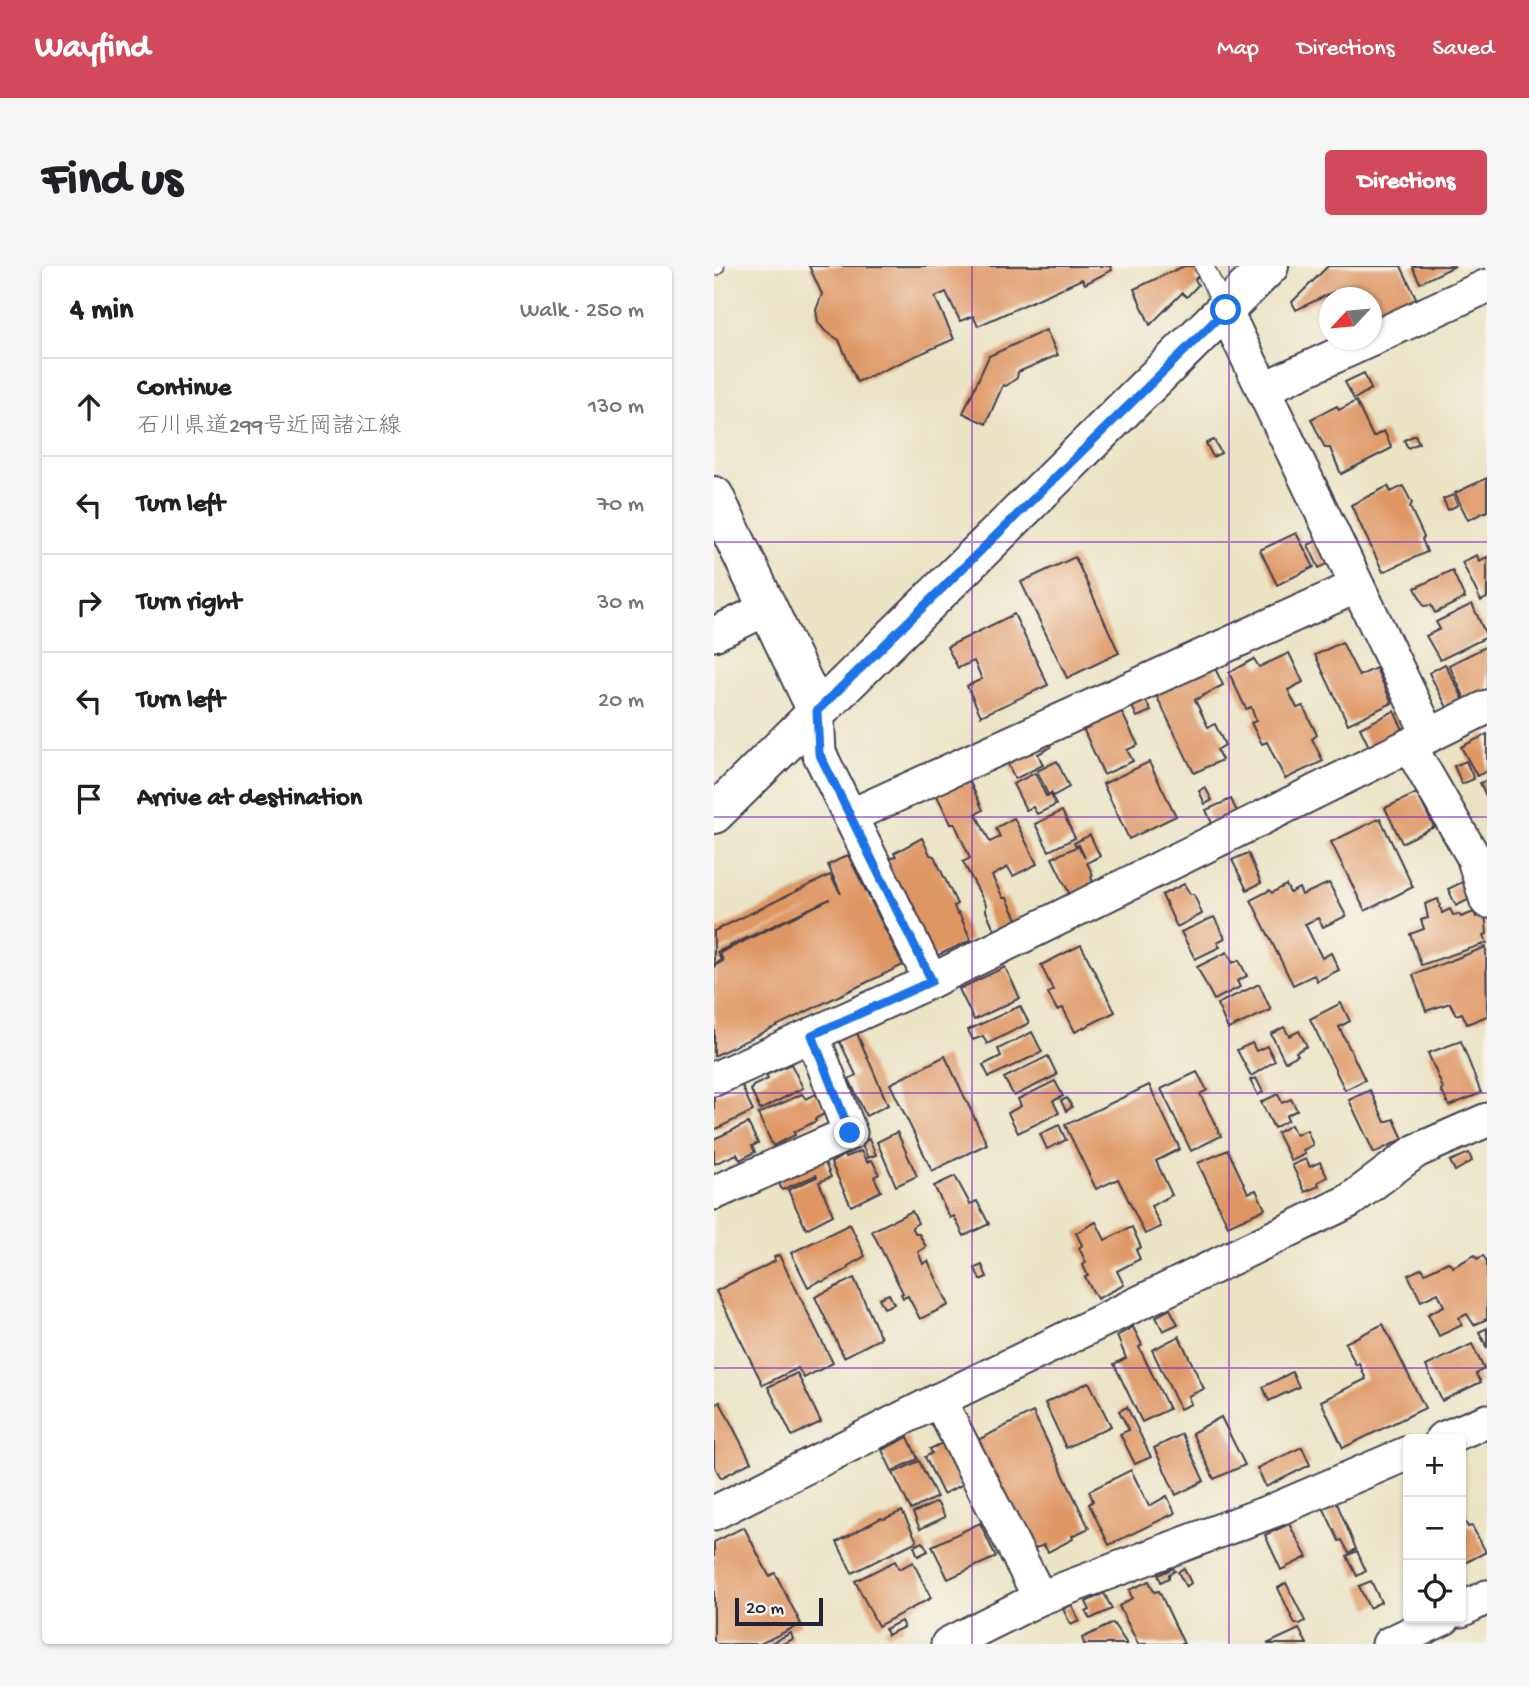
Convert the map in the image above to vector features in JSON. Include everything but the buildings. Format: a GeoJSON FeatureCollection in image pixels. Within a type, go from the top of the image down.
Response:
{"type":"FeatureCollection","features":[{"type":"Feature","properties":{"kind":"main road"},"geometry":{"type":"LineString","coordinates":[[714,814],[1269,266]]}},
{"type":"Feature","properties":{"kind":"main road"},"geometry":{"type":"LineString","coordinates":[[714,496],[817,711]]}},
{"type":"Feature","properties":{"kind":"street"},"geometry":{"type":"LineString","coordinates":[[1382,334],[1487,286]]}},
{"type":"Feature","properties":{"kind":"street"},"geometry":{"type":"LineString","coordinates":[[1226,310],[1357,586],[1419,740],[1472,856],[1487,901]]}},
{"type":"Feature","properties":{"kind":"street"},"geometry":{"type":"LineString","coordinates":[[1264,389],[1347,350]]}},
{"type":"Feature","properties":{"kind":"street"},"geometry":{"type":"LineString","coordinates":[[850,816],[1357,586]]}},
{"type":"Feature","properties":{"kind":"street"},"geometry":{"type":"LineString","coordinates":[[714,634],[768,608]]}},
{"type":"Feature","properties":{"kind":"street"},"geometry":{"type":"LineString","coordinates":[[714,1079],[932,981],[1487,707]]}},
{"type":"Feature","properties":{"kind":"street"},"geometry":{"type":"LineString","coordinates":[[817,711],[819,753],[932,981]]}},
{"type":"Feature","properties":{"kind":"street"},"geometry":{"type":"LineString","coordinates":[[714,1194],[850,1133],[812,1035]]}},
{"type":"Feature","properties":{"kind":"street"},"geometry":{"type":"LineString","coordinates":[[714,1513],[939,1399],[1349,1201],[1416,1151],[1487,1120]]}},
{"type":"Feature","properties":{"kind":"street"},"geometry":{"type":"LineString","coordinates":[[939,1399],[1040,1598]]}},
{"type":"Feature","properties":{"kind":"street"},"geometry":{"type":"LineString","coordinates":[[1454,1434],[1487,1420]]}},
{"type":"Feature","properties":{"kind":"street"},"geometry":{"type":"LineString","coordinates":[[948,1644],[1040,1598],[1277,1508],[1403,1456]]}},
{"type":"Feature","properties":{"kind":"street"},"geometry":{"type":"LineString","coordinates":[[1466,1608],[1487,1597]]}},
{"type":"Feature","properties":{"kind":"street"},"geometry":{"type":"LineString","coordinates":[[1389,1644],[1433,1623]]}},
{"type":"Feature","properties":{"kind":"lane"},"geometry":{"type":"LineString","coordinates":[[1205,266],[1226,310]]}},
{"type":"Feature","properties":{"kind":"route"},"geometry":{"type":"LineString","coordinates":[[850,1133],[812,1035],[932,981],[819,753],[817,711],[1226,310]]}}]}
